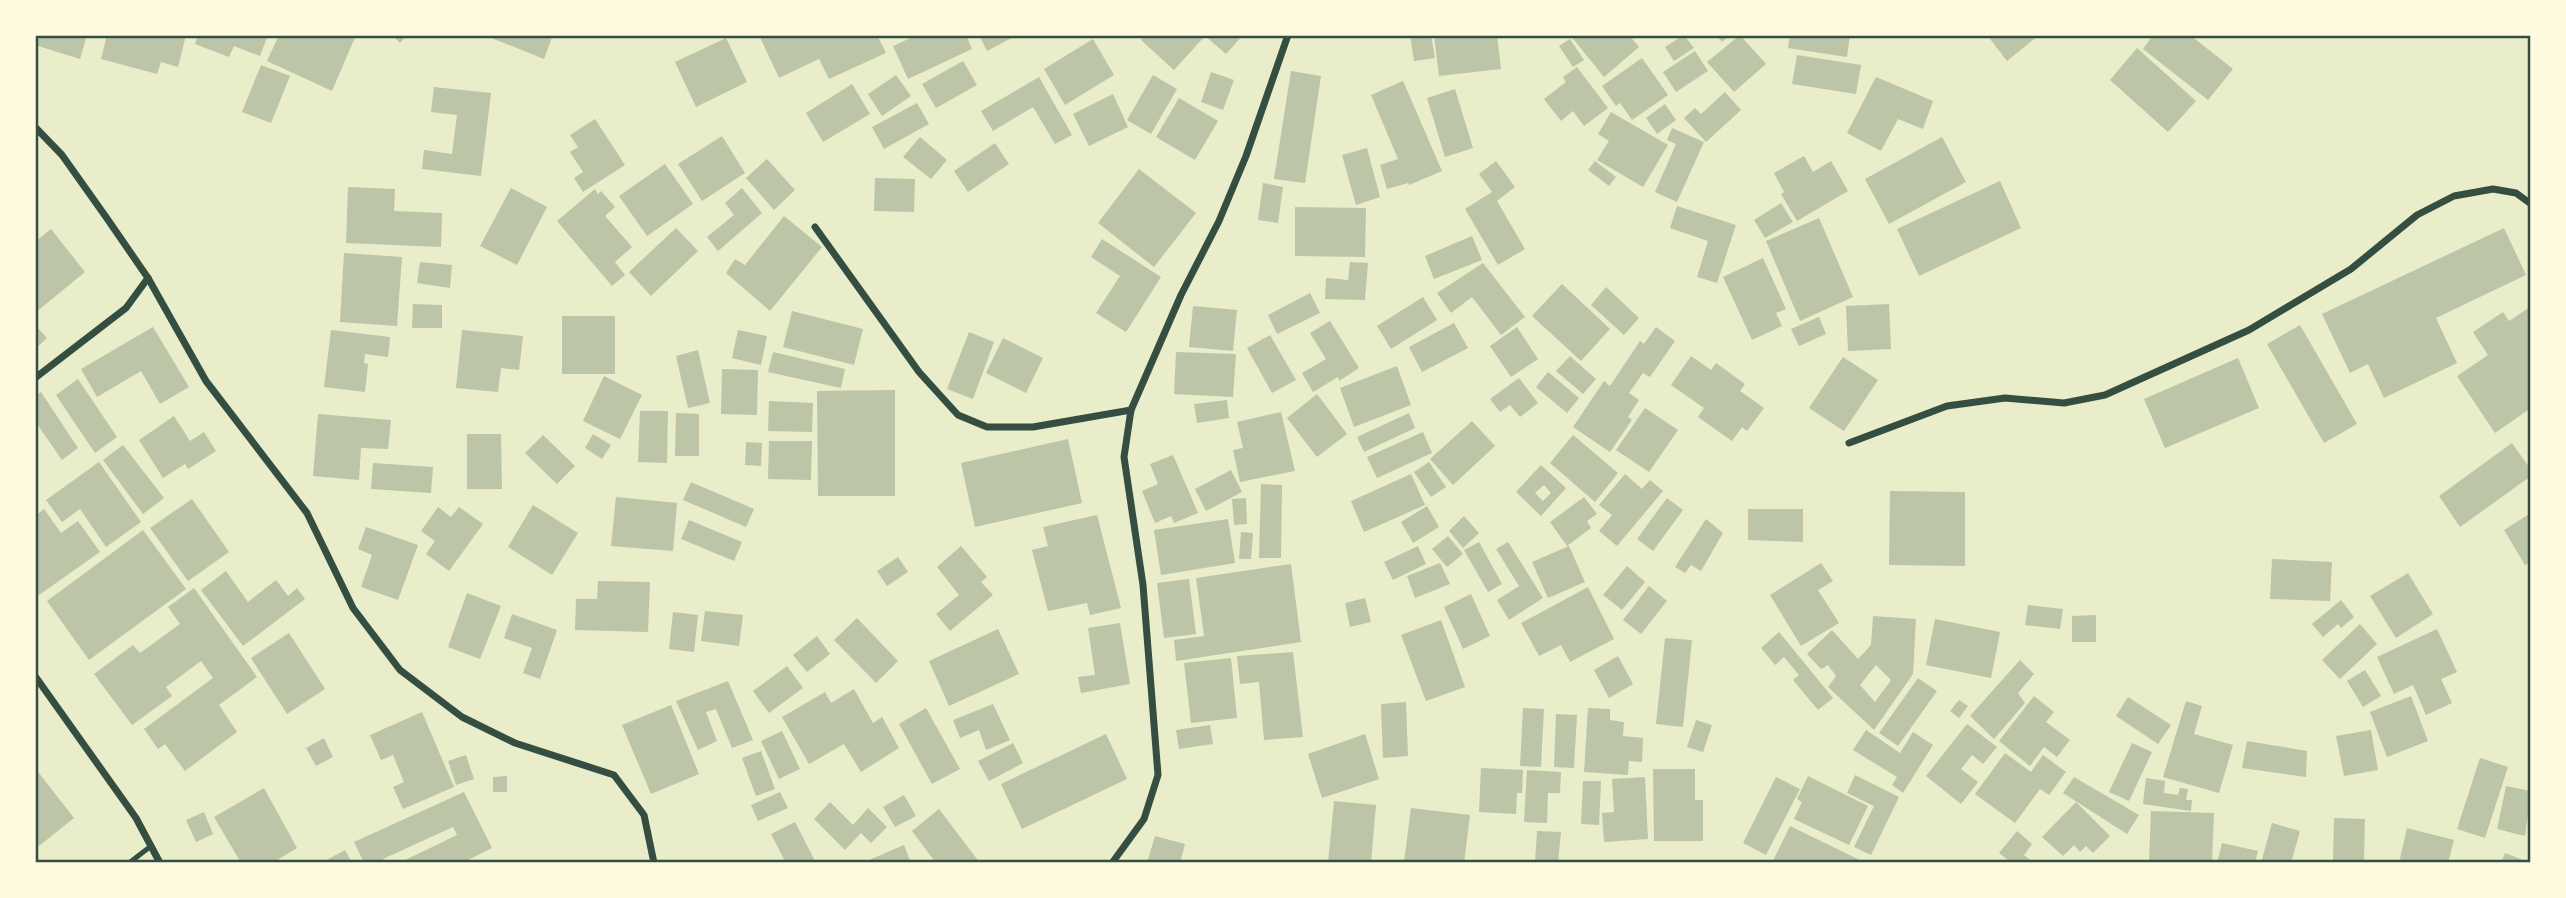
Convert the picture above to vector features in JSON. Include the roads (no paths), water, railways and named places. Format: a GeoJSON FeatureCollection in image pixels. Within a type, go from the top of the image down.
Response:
{"type":"FeatureCollection","features":[{"type":"Feature","properties":{"kind":"street"},"geometry":{"type":"LineString","coordinates":[[1112,863],[1144,820],[1158,775],[1145,610],[1124,457],[1131,410],[1181,295],[1225,208],[1287,35]]}},
{"type":"Feature","properties":{"kind":"street"},"geometry":{"type":"LineString","coordinates":[[35,127],[62,155],[148,278],[206,381],[307,513],[353,608],[400,670],[462,717],[515,743],[614,775],[644,815],[654,863]]}},
{"type":"Feature","properties":{"kind":"street"},"geometry":{"type":"LineString","coordinates":[[1849,443],[1947,406],[2005,398],[2064,402],[2105,395],[2249,330],[2351,269],[2417,215],[2454,196],[2493,189],[2516,193],[2531,204]]}},
{"type":"Feature","properties":{"kind":"street"},"geometry":{"type":"LineString","coordinates":[[815,227],[919,372],[958,415],[987,427],[1033,427],[1131,410]]}},
{"type":"Feature","properties":{"kind":"street"},"geometry":{"type":"LineString","coordinates":[[35,378],[126,308],[148,278]]}},
{"type":"Feature","properties":{"kind":"street"},"geometry":{"type":"LineString","coordinates":[[35,676],[136,818],[160,863]]}},
{"type":"Feature","properties":{"kind":"lane"},"geometry":{"type":"LineString","coordinates":[[129,863],[151,846]]}}]}
